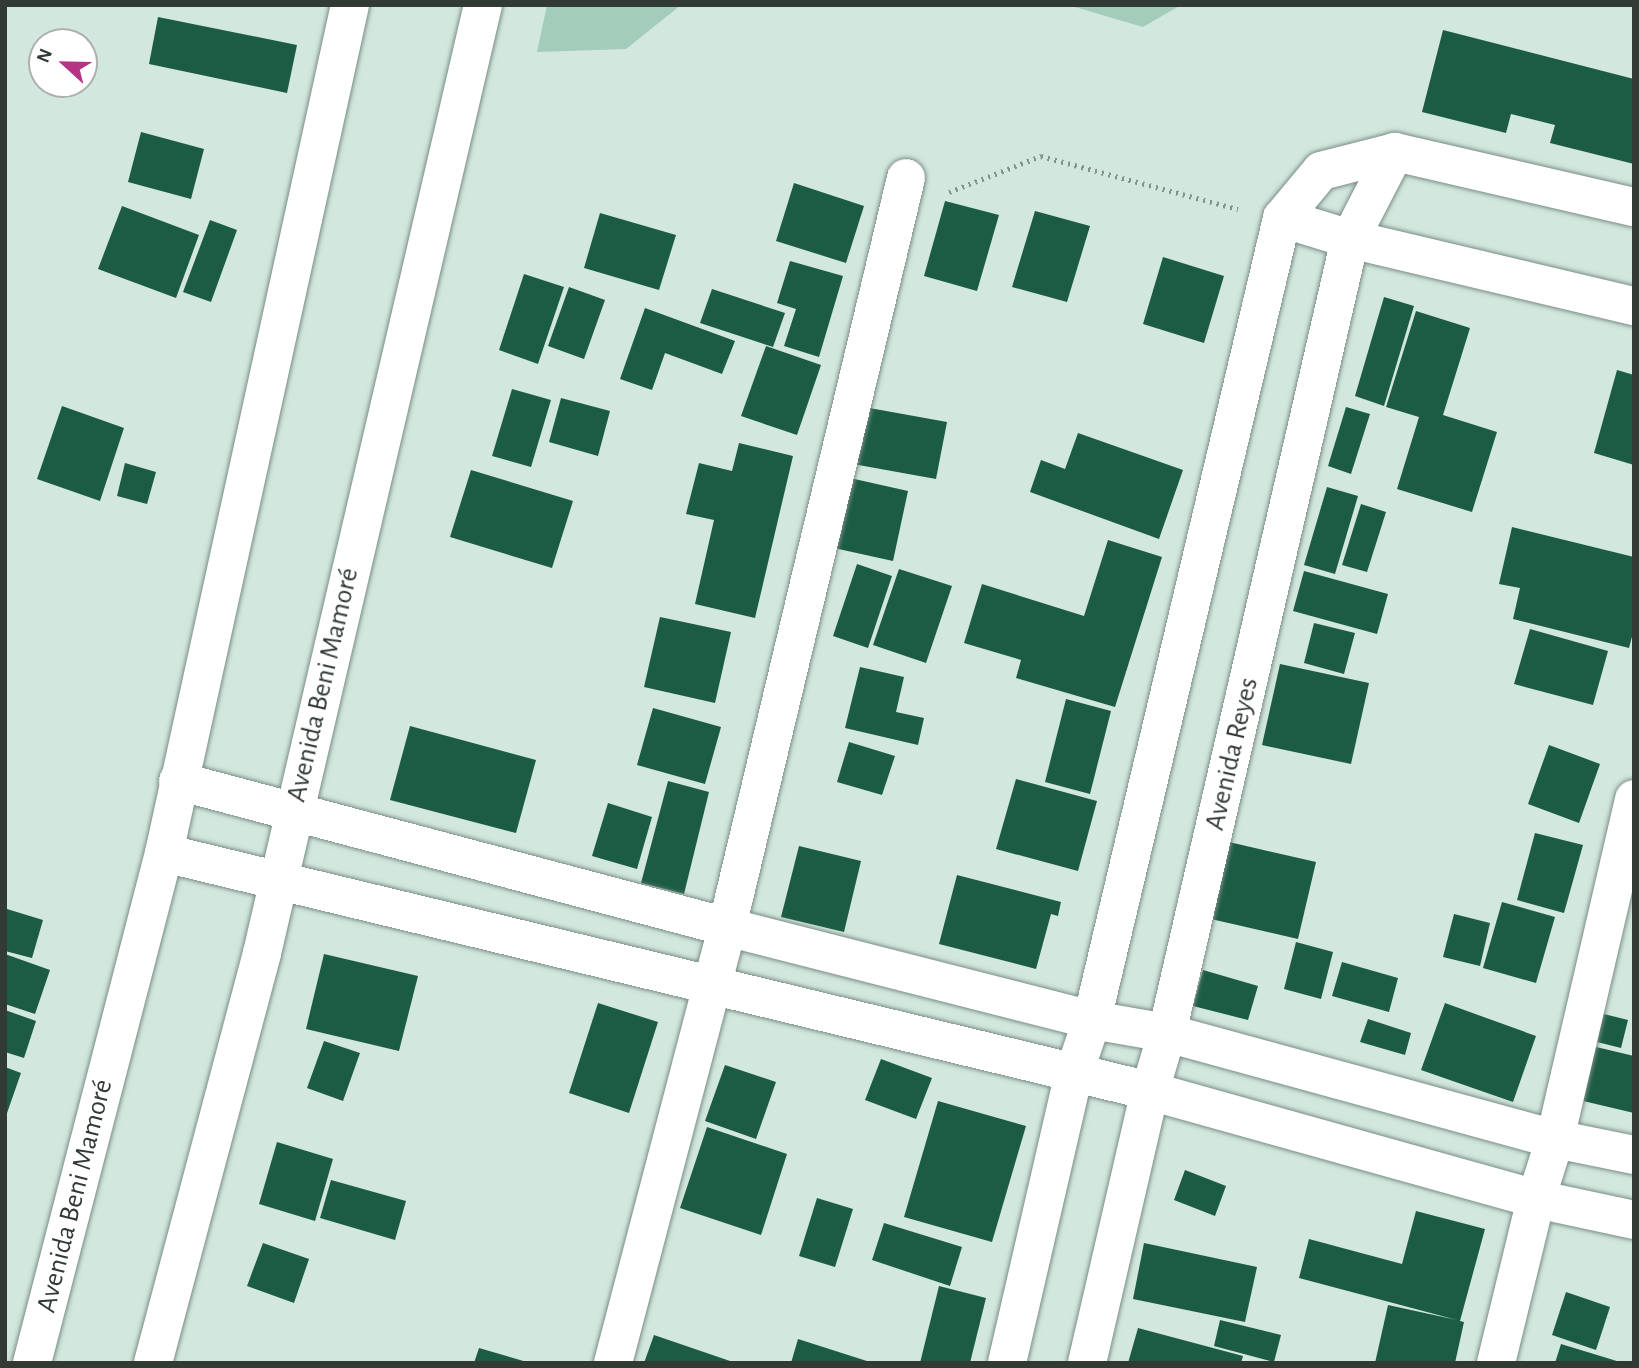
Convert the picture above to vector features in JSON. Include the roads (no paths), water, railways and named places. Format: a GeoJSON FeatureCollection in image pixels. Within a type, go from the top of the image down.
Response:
{"type":"FeatureCollection","features":[{"type":"Feature","properties":{"kind":"street","name":"Avenida Beni Mamoré"},"geometry":{"type":"LineString","coordinates":[[32,1363],[164,853],[350,5]]}},
{"type":"Feature","properties":{"kind":"street","name":"Avenida Beni Mamoré"},"geometry":{"type":"LineString","coordinates":[[153,1363],[279,880],[483,5]]}},
{"type":"Feature","properties":{"kind":"street"},"geometry":{"type":"LineString","coordinates":[[1007,1363],[1074,1073],[1093,1020],[1282,218],[1321,171],[1395,152],[1634,208]]}},
{"type":"Feature","properties":{"kind":"street","name":"Avenida Reyes"},"geometry":{"type":"LineString","coordinates":[[1087,1363],[1150,1091],[1167,1034],[1350,239],[1395,152]]}},
{"type":"Feature","properties":{"kind":"street"},"geometry":{"type":"LineString","coordinates":[[613,1363],[727,927],[906,178]]}},
{"type":"Feature","properties":{"kind":"street"},"geometry":{"type":"LineString","coordinates":[[1282,218],[1350,239],[1634,306]]}},
{"type":"Feature","properties":{"kind":"street"},"geometry":{"type":"LineString","coordinates":[[178,780],[727,927],[1093,1020],[1167,1034],[1555,1139],[1634,1155]]}},
{"type":"Feature","properties":{"kind":"street"},"geometry":{"type":"LineString","coordinates":[[1496,1363],[1535,1199],[1555,1139],[1634,799]]}},
{"type":"Feature","properties":{"kind":"street"},"geometry":{"type":"LineString","coordinates":[[164,853],[1150,1091],[1535,1199],[1634,1220]]}}]}
